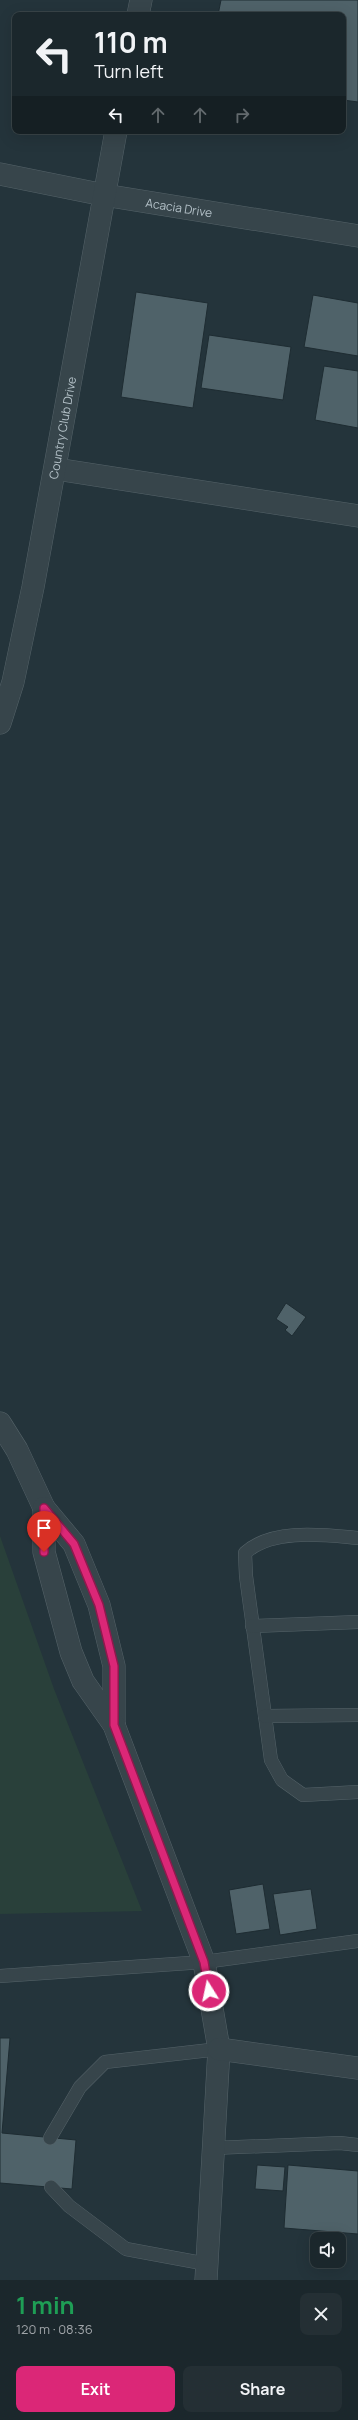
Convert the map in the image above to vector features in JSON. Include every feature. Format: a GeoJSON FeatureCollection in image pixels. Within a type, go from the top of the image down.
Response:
{"type":"FeatureCollection","features":[{"type":"Feature","properties":{"kind":"street"},"geometry":{"type":"LineString","coordinates":[[139,12],[141,0]]}},
{"type":"Feature","properties":{"kind":"street","name":"Country Club Drive"},"geometry":{"type":"LineString","coordinates":[[0,724],[13,682],[56,469],[115,134]]}},
{"type":"Feature","properties":{"kind":"street","name":"Acacia Drive"},"geometry":{"type":"LineString","coordinates":[[0,174],[104,195],[358,236]]}},
{"type":"Feature","properties":{"kind":"street"},"geometry":{"type":"LineString","coordinates":[[56,469],[358,516]]}},
{"type":"Feature","properties":{"kind":"street"},"geometry":{"type":"LineString","coordinates":[[0,1423],[17,1450],[44,1508],[74,1544],[99,1605],[114,1666],[114,1725]]}},
{"type":"Feature","properties":{"kind":"street"},"geometry":{"type":"LineString","coordinates":[[44,1508],[44,1552],[71,1652],[83,1681],[114,1725],[204,1962],[219,2048],[206,2272]]}},
{"type":"Feature","properties":{"kind":"street"},"geometry":{"type":"LineString","coordinates":[[219,2048],[358,2068]]}},
{"type":"Feature","properties":{"kind":"lane"},"geometry":{"type":"LineString","coordinates":[[358,1538],[312,1534],[255,1544],[245,1553],[252,1626],[271,1760],[282,1780],[302,1795],[358,1792]]}},
{"type":"Feature","properties":{"kind":"lane"},"geometry":{"type":"LineString","coordinates":[[252,1626],[358,1622]]}},
{"type":"Feature","properties":{"kind":"lane"},"geometry":{"type":"LineString","coordinates":[[265,1716],[358,1715]]}},
{"type":"Feature","properties":{"kind":"lane"},"geometry":{"type":"LineString","coordinates":[[0,1976],[204,1962],[358,1941]]}},
{"type":"Feature","properties":{"kind":"lane"},"geometry":{"type":"LineString","coordinates":[[50,2138],[80,2087],[104,2062],[219,2048]]}},
{"type":"Feature","properties":{"kind":"lane"},"geometry":{"type":"LineString","coordinates":[[213,2148],[340,2143],[358,2145]]}},
{"type":"Feature","properties":{"kind":"lane"},"geometry":{"type":"LineString","coordinates":[[51,2187],[69,2206],[126,2248],[206,2272]]}},
{"type":"Feature","properties":{"kind":"green space"},"geometry":{"type":"Polygon","coordinates":[[[0,1536],[54,1689],[142,1911],[0,1914],[0,1536]]]}},
{"type":"Feature","properties":{"kind":"building"},"geometry":{"type":"Polygon","coordinates":[[[221,0],[358,0],[358,102],[346,100],[346,12],[219,12],[221,0]]]}},
{"type":"Feature","properties":{"kind":"building"},"geometry":{"type":"Polygon","coordinates":[[[136,292],[208,303],[193,408],[121,397],[136,292]]]}},
{"type":"Feature","properties":{"kind":"building"},"geometry":{"type":"Polygon","coordinates":[[[313,295],[358,303],[358,356],[304,347],[313,295]]]}},
{"type":"Feature","properties":{"kind":"building"},"geometry":{"type":"Polygon","coordinates":[[[209,335],[291,347],[283,400],[201,388],[209,335]]]}},
{"type":"Feature","properties":{"kind":"building"},"geometry":{"type":"Polygon","coordinates":[[[324,366],[358,371],[358,428],[315,420],[324,366]]]}},
{"type":"Feature","properties":{"kind":"building"},"geometry":{"type":"Polygon","coordinates":[[[286,1303],[306,1317],[292,1336],[285,1330],[288,1327],[276,1319],[286,1303]]]}},
{"type":"Feature","properties":{"kind":"building"},"geometry":{"type":"Polygon","coordinates":[[[263,1884],[270,1929],[236,1934],[229,1890],[263,1884]]]}},
{"type":"Feature","properties":{"kind":"building"},"geometry":{"type":"Polygon","coordinates":[[[311,1889],[317,1929],[280,1935],[273,1894],[311,1889]]]}},
{"type":"Feature","properties":{"kind":"building"},"geometry":{"type":"Polygon","coordinates":[[[0,2038],[10,2038],[2,2133],[76,2140],[72,2189],[0,2183],[0,2038]]]}},
{"type":"Feature","properties":{"kind":"building"},"geometry":{"type":"Polygon","coordinates":[[[257,2165],[285,2167],[283,2191],[255,2189],[257,2165]]]}},
{"type":"Feature","properties":{"kind":"building"},"geometry":{"type":"Polygon","coordinates":[[[288,2165],[358,2171],[358,2234],[284,2228],[288,2165]]]}},
{"type":"Feature","properties":{"kind":"route"},"geometry":{"type":"LineString","coordinates":[[44,1552],[44,1508],[74,1544],[99,1605],[114,1666],[114,1725],[204,1962],[209,1991]]}}]}
